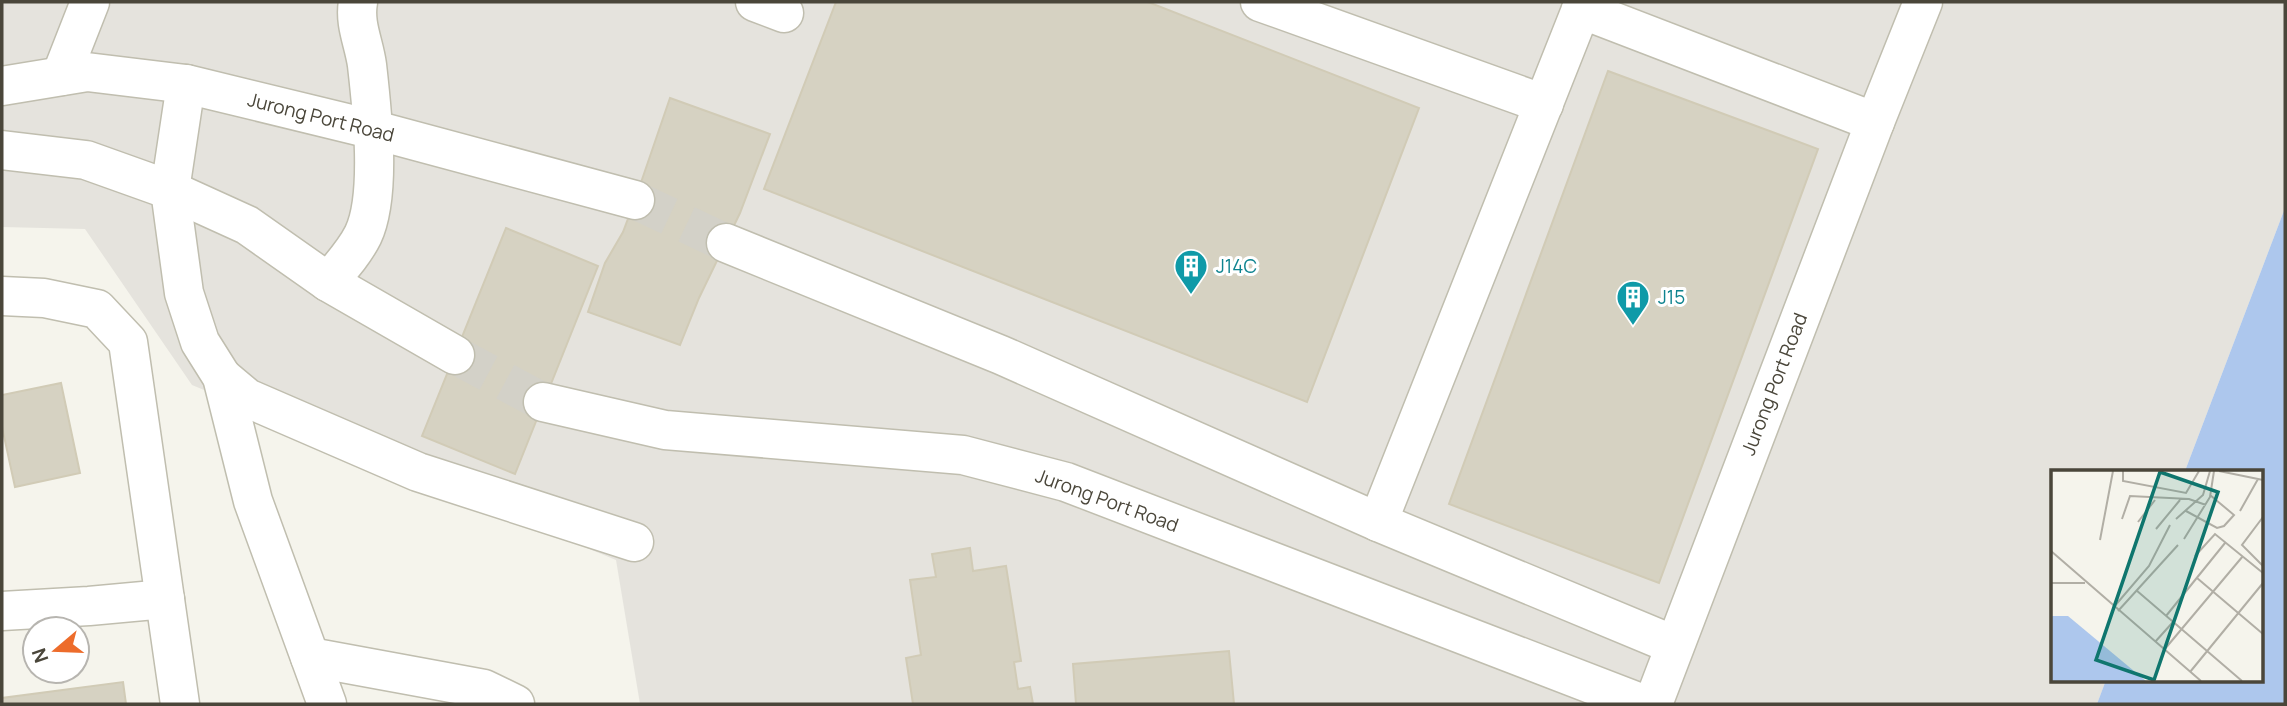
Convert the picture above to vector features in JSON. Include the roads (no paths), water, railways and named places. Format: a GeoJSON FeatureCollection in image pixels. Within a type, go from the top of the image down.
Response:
{"type":"FeatureCollection","features":[{"type":"Feature","properties":{"kind":"street"},"geometry":{"type":"LineString","coordinates":[[61,76],[90,2]]}},
{"type":"Feature","properties":{"kind":"street"},"geometry":{"type":"LineString","coordinates":[[328,282],[348,259],[363,234],[371,208],[373,184],[367,62],[356,18],[358,2]]}},
{"type":"Feature","properties":{"kind":"street"},"geometry":{"type":"LineString","coordinates":[[1259,2],[1544,104]]}},
{"type":"Feature","properties":{"kind":"street","name":"Jurong Port Road"},"geometry":{"type":"LineString","coordinates":[[1653,704],[1923,2]]}},
{"type":"Feature","properties":{"kind":"street"},"geometry":{"type":"LineString","coordinates":[[1378,522],[1583,6],[1875,122]]}},
{"type":"Feature","properties":{"kind":"street","name":"Jurong Port Road"},"geometry":{"type":"LineString","coordinates":[[2,86],[87,72],[186,84],[371,129],[635,201]]}},
{"type":"Feature","properties":{"kind":"street"},"geometry":{"type":"LineString","coordinates":[[186,84],[170,190],[184,293],[200,342],[222,377],[247,398],[418,472],[634,542]]}},
{"type":"Feature","properties":{"kind":"street"},"geometry":{"type":"LineString","coordinates":[[2,149],[86,160],[170,190],[247,225],[328,282],[454,355]]}},
{"type":"Feature","properties":{"kind":"street"},"geometry":{"type":"LineString","coordinates":[[726,243],[1001,355],[1378,522],[1674,645]]}},
{"type":"Feature","properties":{"kind":"street"},"geometry":{"type":"LineString","coordinates":[[2,296],[44,298],[97,309],[128,342],[180,704]]}},
{"type":"Feature","properties":{"kind":"street"},"geometry":{"type":"LineString","coordinates":[[222,377],[253,501],[327,704]]}},
{"type":"Feature","properties":{"kind":"street","name":"Jurong Port Road"},"geometry":{"type":"LineString","coordinates":[[543,402],[665,430],[963,454],[1066,482],[1643,704]]}},
{"type":"Feature","properties":{"kind":"street"},"geometry":{"type":"LineString","coordinates":[[2,611],[89,607],[165,599]]}},
{"type":"Feature","properties":{"kind":"street"},"geometry":{"type":"LineString","coordinates":[[310,657],[484,689],[515,704]]}},
{"type":"Feature","properties":{"kind":"water"},"geometry":{"type":"Polygon","coordinates":[[[2285,208],[2285,704],[2097,704],[2105,682],[2262,682],[2262,470],[2185,470],[2285,208]]]}},
{"type":"Feature","properties":{"kind":"tunnel"},"geometry":{"type":"LineString","coordinates":[[635,200],[726,243]]}},
{"type":"Feature","properties":{"kind":"tunnel"},"geometry":{"type":"LineString","coordinates":[[455,355],[543,402]]}},
{"type":"Feature","properties":{"kind":"place","name":"J14C"},"geometry":{"type":"Point","coordinates":[1191,296]}},
{"type":"Feature","properties":{"kind":"place","name":"J15"},"geometry":{"type":"Point","coordinates":[1633,327]}}]}
